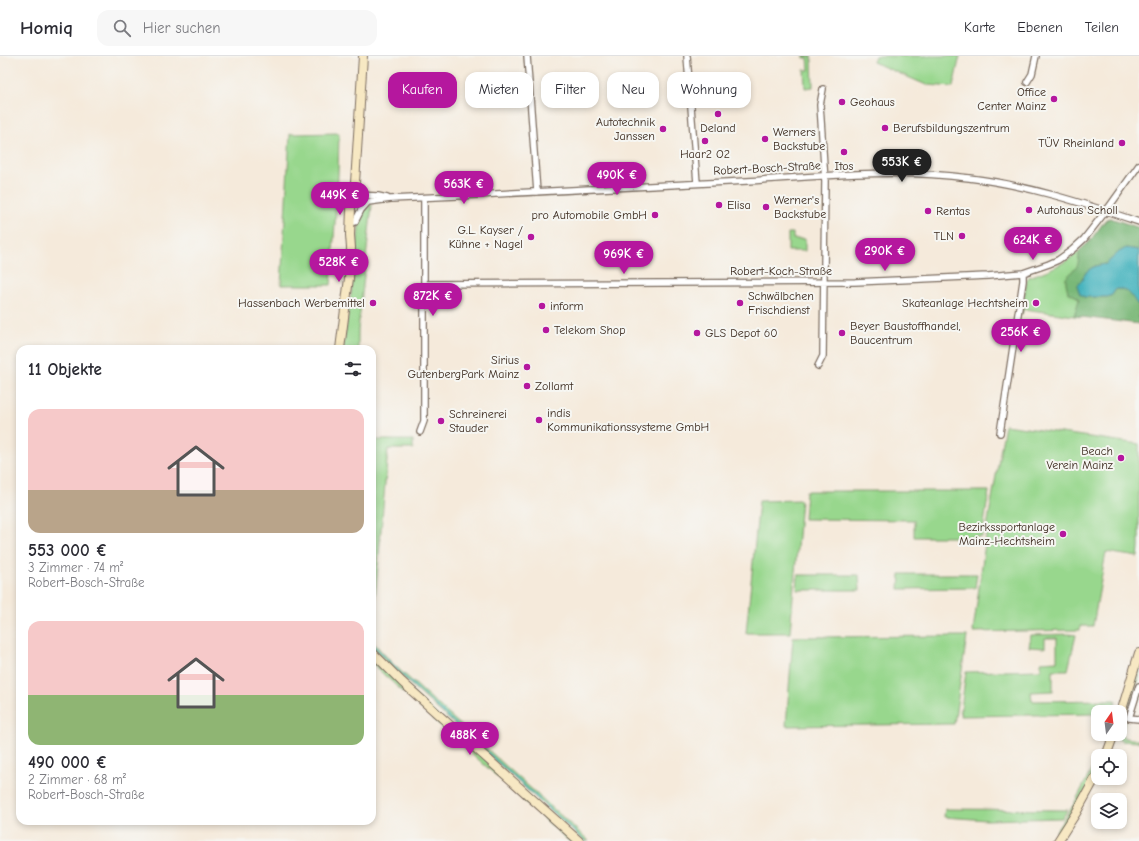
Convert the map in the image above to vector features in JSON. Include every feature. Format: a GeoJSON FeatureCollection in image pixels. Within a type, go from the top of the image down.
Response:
{"type":"FeatureCollection","features":[{"type":"Feature","properties":{"kind":"main road"},"geometry":{"type":"LineString","coordinates":[[351,248],[354,236],[354,198],[363,56]]}},
{"type":"Feature","properties":{"kind":"main road"},"geometry":{"type":"LineString","coordinates":[[341,345],[347,298],[351,248],[351,208],[354,198]]}},
{"type":"Feature","properties":{"kind":"main road"},"geometry":{"type":"LineString","coordinates":[[1123,705],[1139,653]]}},
{"type":"Feature","properties":{"kind":"main road"},"geometry":{"type":"LineString","coordinates":[[376,656],[402,682],[580,841]]}},
{"type":"Feature","properties":{"kind":"main road"},"geometry":{"type":"LineString","coordinates":[[1058,841],[1091,785]]}},
{"type":"Feature","properties":{"kind":"street"},"geometry":{"type":"LineString","coordinates":[[528,56],[537,192]]}},
{"type":"Feature","properties":{"kind":"street"},"geometry":{"type":"LineString","coordinates":[[687,56],[697,183]]}},
{"type":"Feature","properties":{"kind":"street"},"geometry":{"type":"LineString","coordinates":[[1027,82],[1032,74],[1036,56]]}},
{"type":"Feature","properties":{"kind":"street"},"geometry":{"type":"LineString","coordinates":[[818,366],[823,356],[825,176],[820,105],[823,89]]}},
{"type":"Feature","properties":{"kind":"street","name":"Robert-Koch-Straße"},"geometry":{"type":"LineString","coordinates":[[424,284],[862,282],[1023,273],[1058,260],[1084,239],[1139,165]]}},
{"type":"Feature","properties":{"kind":"street","name":"Robert-Bosch-Straße"},"geometry":{"type":"LineString","coordinates":[[354,198],[368,202],[391,199],[825,176],[925,174],[968,178],[1042,192],[1139,222]]}},
{"type":"Feature","properties":{"kind":"street","name":"Robert-Bosch-Straße"},"geometry":{"type":"LineString","coordinates":[[354,198],[378,196],[391,199]]}},
{"type":"Feature","properties":{"kind":"street"},"geometry":{"type":"LineString","coordinates":[[420,432],[424,421],[424,198]]}},
{"type":"Feature","properties":{"kind":"street"},"geometry":{"type":"LineString","coordinates":[[354,222],[363,207],[368,202]]}},
{"type":"Feature","properties":{"kind":"street"},"geometry":{"type":"LineString","coordinates":[[1000,432],[1023,273]]}},
{"type":"Feature","properties":{"kind":"street"},"geometry":{"type":"LineString","coordinates":[[1139,686],[1129,718],[1139,719]]}},
{"type":"Feature","properties":{"kind":"green space"},"geometry":{"type":"Polygon","coordinates":[[[804,56],[812,56],[813,87],[805,88],[804,70],[809,70],[808,58],[804,58],[804,56]]]}},
{"type":"Feature","properties":{"kind":"green space"},"geometry":{"type":"Polygon","coordinates":[[[875,56],[960,56],[953,87],[924,84],[873,62],[875,56]]]}},
{"type":"Feature","properties":{"kind":"green space"},"geometry":{"type":"Polygon","coordinates":[[[339,133],[338,176],[331,285],[281,285],[290,134],[339,133]]]}},
{"type":"Feature","properties":{"kind":"green space"},"geometry":{"type":"Polygon","coordinates":[[[372,205],[358,330],[358,345],[344,345],[355,266],[360,216],[367,207],[372,205]]]}},
{"type":"Feature","properties":{"kind":"green space"},"geometry":{"type":"Polygon","coordinates":[[[1110,218],[1139,228],[1139,321],[1075,313],[1074,316],[1024,309],[1021,316],[1027,279],[1061,264],[1076,254],[1089,242],[1106,219],[1110,218]]]}},
{"type":"Feature","properties":{"kind":"green space"},"geometry":{"type":"Polygon","coordinates":[[[1110,218],[1139,228],[1139,250],[1126,248],[1119,252],[1106,264],[1095,266],[1087,271],[1078,285],[1080,294],[1084,297],[1107,297],[1112,295],[1116,289],[1128,291],[1139,306],[1139,324],[1074,316],[1079,300],[1077,297],[1068,292],[1066,278],[1077,267],[1079,261],[1079,251],[1089,242],[1105,221],[1110,218]]]}},
{"type":"Feature","properties":{"kind":"green space"},"geometry":{"type":"Polygon","coordinates":[[[788,233],[793,233],[793,239],[805,239],[805,251],[788,251],[788,233]]]}},
{"type":"Feature","properties":{"kind":"green space","name":"Bezirkssportanlage Mainz-Hechtsheim"},"geometry":{"type":"Polygon","coordinates":[[[1005,425],[1139,444],[1138,557],[1106,552],[1093,626],[1080,626],[1080,630],[973,632],[988,521],[1005,425]]]}},
{"type":"Feature","properties":{"kind":"green space"},"geometry":{"type":"Polygon","coordinates":[[[376,440],[413,440],[413,449],[388,449],[376,588],[376,440]]]}},
{"type":"Feature","properties":{"kind":"green space"},"geometry":{"type":"Polygon","coordinates":[[[806,491],[989,491],[982,537],[914,537],[914,520],[804,519],[806,491]]]}},
{"type":"Feature","properties":{"kind":"green space"},"geometry":{"type":"Polygon","coordinates":[[[801,500],[790,633],[746,633],[759,501],[801,500]]]}},
{"type":"Feature","properties":{"kind":"green space"},"geometry":{"type":"Polygon","coordinates":[[[900,574],[977,574],[975,588],[899,589],[900,574]]]}},
{"type":"Feature","properties":{"kind":"green space"},"geometry":{"type":"Polygon","coordinates":[[[798,575],[859,575],[860,590],[797,590],[798,575]]]}},
{"type":"Feature","properties":{"kind":"green space"},"geometry":{"type":"Polygon","coordinates":[[[1031,635],[1076,635],[1068,670],[1053,670],[1053,691],[1031,692],[1032,701],[1116,700],[1115,705],[1091,705],[1091,714],[960,716],[966,672],[1041,670],[1041,662],[1057,661],[1057,638],[1045,638],[1045,648],[1029,647],[1031,635]]]}},
{"type":"Feature","properties":{"kind":"green space"},"geometry":{"type":"Polygon","coordinates":[[[967,636],[954,724],[786,726],[793,637],[967,636]]]}},
{"type":"Feature","properties":{"kind":"green space"},"geometry":{"type":"Polygon","coordinates":[[[376,645],[393,664],[589,841],[584,841],[390,666],[376,651],[376,645]]]}},
{"type":"Feature","properties":{"kind":"green space"},"geometry":{"type":"Polygon","coordinates":[[[376,660],[575,841],[569,841],[376,666],[376,660]]]}},
{"type":"Feature","properties":{"kind":"green space"},"geometry":{"type":"Polygon","coordinates":[[[1139,664],[1139,678],[1127,715],[1126,705],[1139,664]]]}},
{"type":"Feature","properties":{"kind":"green space"},"geometry":{"type":"Polygon","coordinates":[[[1127,738],[1139,740],[1139,742],[1122,741],[1127,741],[1127,738]]]}},
{"type":"Feature","properties":{"kind":"green space"},"geometry":{"type":"Polygon","coordinates":[[[1091,771],[1091,782],[1089,786],[1057,835],[1056,831],[1074,804],[1091,771]]]}},
{"type":"Feature","properties":{"kind":"green space"},"geometry":{"type":"Polygon","coordinates":[[[945,809],[1068,810],[1062,818],[987,820],[944,817],[945,809]]]}},
{"type":"Feature","properties":{"kind":"water"},"geometry":{"type":"Polygon","coordinates":[[[1126,248],[1139,250],[1139,306],[1128,292],[1121,289],[1116,289],[1112,295],[1107,297],[1084,297],[1080,294],[1078,285],[1087,271],[1095,266],[1106,264],[1119,252],[1126,248]]]}},
{"type":"Feature","properties":{"kind":"waterway"},"geometry":{"type":"LineString","coordinates":[[376,648],[401,674],[585,841]]}},
{"type":"Feature","properties":{"kind":"place","name":"Office Center Mainz"},"geometry":{"type":"Point","coordinates":[1054,99]}},
{"type":"Feature","properties":{"kind":"place","name":"Geohaus"},"geometry":{"type":"Point","coordinates":[842,102]}},
{"type":"Feature","properties":{"kind":"place","name":"Deland"},"geometry":{"type":"Point","coordinates":[718,114]}},
{"type":"Feature","properties":{"kind":"place","name":"Berufsbildungszentrum"},"geometry":{"type":"Point","coordinates":[885,128]}},
{"type":"Feature","properties":{"kind":"place","name":"Autotechnik Janssen"},"geometry":{"type":"Point","coordinates":[663,129]}},
{"type":"Feature","properties":{"kind":"place","name":"Werners Backstube"},"geometry":{"type":"Point","coordinates":[765,139]}},
{"type":"Feature","properties":{"kind":"place","name":"Haar2 O2"},"geometry":{"type":"Point","coordinates":[705,141]}},
{"type":"Feature","properties":{"kind":"place","name":"TÜV Rheinland"},"geometry":{"type":"Point","coordinates":[1122,143]}},
{"type":"Feature","properties":{"kind":"place","name":"Itos"},"geometry":{"type":"Point","coordinates":[844,152]}},
{"type":"Feature","properties":{"kind":"place","name":"Elisa"},"geometry":{"type":"Point","coordinates":[719,205]}},
{"type":"Feature","properties":{"kind":"place","name":"Werner's Backstube"},"geometry":{"type":"Point","coordinates":[766,207]}},
{"type":"Feature","properties":{"kind":"place","name":"Autohaus Scholl"},"geometry":{"type":"Point","coordinates":[1029,210]}},
{"type":"Feature","properties":{"kind":"place","name":"Rentas"},"geometry":{"type":"Point","coordinates":[928,211]}},
{"type":"Feature","properties":{"kind":"place","name":"pro Automobile GmbH"},"geometry":{"type":"Point","coordinates":[655,215]}},
{"type":"Feature","properties":{"kind":"place","name":"TLN"},"geometry":{"type":"Point","coordinates":[962,236]}},
{"type":"Feature","properties":{"kind":"place","name":"G.L. Kayser / Kühne + Nagel"},"geometry":{"type":"Point","coordinates":[531,237]}},
{"type":"Feature","properties":{"kind":"place","name":"Hassenbach Werbemittel"},"geometry":{"type":"Point","coordinates":[373,303]}},
{"type":"Feature","properties":{"kind":"place","name":"Schwälbchen Frischdienst"},"geometry":{"type":"Point","coordinates":[740,303]}},
{"type":"Feature","properties":{"kind":"place","name":"Skateanlage Hechtsheim"},"geometry":{"type":"Point","coordinates":[1036,303]}},
{"type":"Feature","properties":{"kind":"place","name":"inform"},"geometry":{"type":"Point","coordinates":[542,306]}},
{"type":"Feature","properties":{"kind":"place","name":"Telekom Shop"},"geometry":{"type":"Point","coordinates":[546,330]}},
{"type":"Feature","properties":{"kind":"place","name":"GLS Depot 60"},"geometry":{"type":"Point","coordinates":[697,333]}},
{"type":"Feature","properties":{"kind":"place","name":"Beyer Baustoffhandel, Baucentrum"},"geometry":{"type":"Point","coordinates":[842,333]}},
{"type":"Feature","properties":{"kind":"place","name":"Sirius GutenbergPark Mainz"},"geometry":{"type":"Point","coordinates":[527,367]}},
{"type":"Feature","properties":{"kind":"place","name":"Zollamt"},"geometry":{"type":"Point","coordinates":[527,386]}},
{"type":"Feature","properties":{"kind":"place","name":"indis Kommunikationssysteme GmbH"},"geometry":{"type":"Point","coordinates":[539,420]}},
{"type":"Feature","properties":{"kind":"place","name":"Schreinerei Stauder"},"geometry":{"type":"Point","coordinates":[441,421]}},
{"type":"Feature","properties":{"kind":"place","name":"Beach Verein Mainz"},"geometry":{"type":"Point","coordinates":[1121,458]}},
{"type":"Feature","properties":{"kind":"place","name":"Bezirkssportanlage Mainz-Hechtsheim"},"geometry":{"type":"Point","coordinates":[1063,534]}}]}
